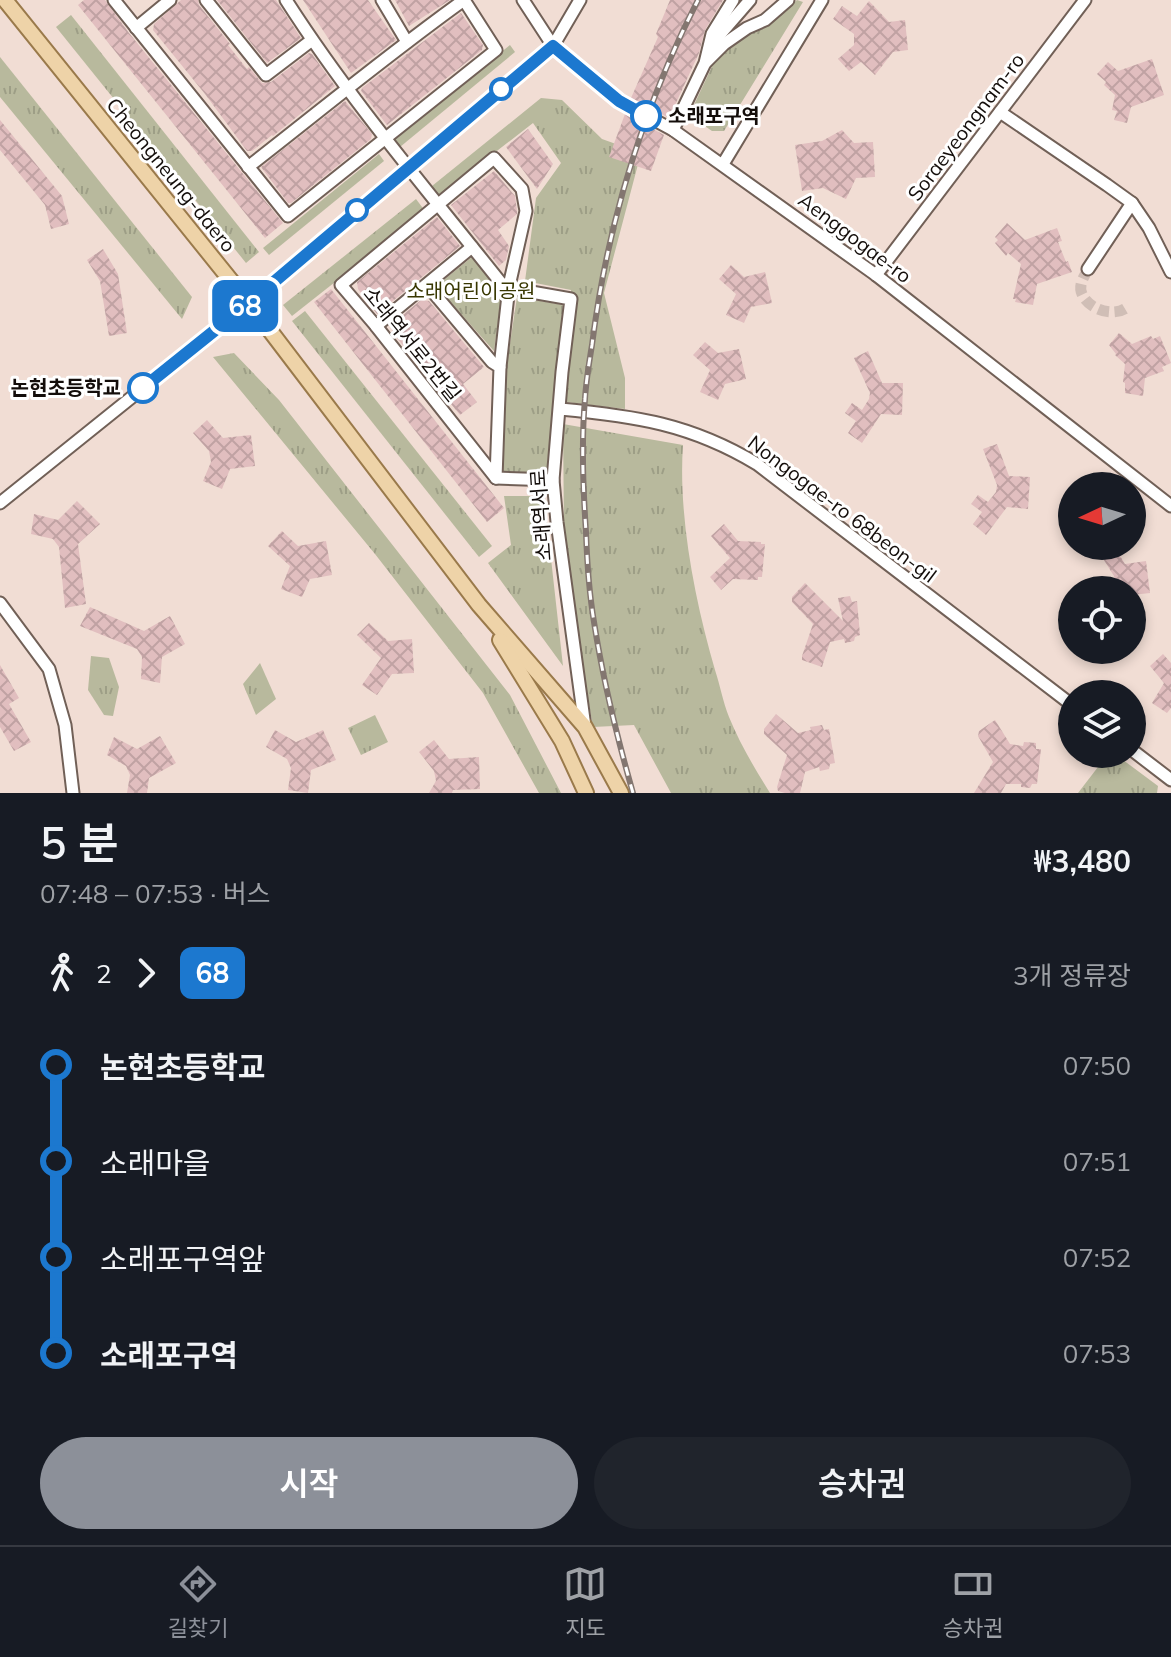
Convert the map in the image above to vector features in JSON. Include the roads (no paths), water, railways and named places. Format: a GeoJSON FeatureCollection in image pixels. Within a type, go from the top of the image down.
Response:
{"type":"FeatureCollection","features":[{"type":"Feature","properties":{"kind":"main road","name":"Cheongneung-daero"},"geometry":{"type":"LineString","coordinates":[[5,0],[249,303],[479,605],[585,727],[621,793]]}},
{"type":"Feature","properties":{"kind":"main road","name":"Cheongneung-daero"},"geometry":{"type":"LineString","coordinates":[[479,605],[562,741],[586,793]]}},
{"type":"Feature","properties":{"kind":"street"},"geometry":{"type":"LineString","coordinates":[[114,0],[136,28],[248,167],[288,216],[496,50],[464,0],[248,167]]}},
{"type":"Feature","properties":{"kind":"street"},"geometry":{"type":"LineString","coordinates":[[136,28],[170,0]]}},
{"type":"Feature","properties":{"kind":"street"},"geometry":{"type":"LineString","coordinates":[[206,0],[266,75],[312,40]]}},
{"type":"Feature","properties":{"kind":"street"},"geometry":{"type":"LineString","coordinates":[[286,0],[385,138],[501,283],[509,286]]}},
{"type":"Feature","properties":{"kind":"street"},"geometry":{"type":"LineString","coordinates":[[382,0],[407,42]]}},
{"type":"Feature","properties":{"kind":"street","name":"Aenggogae-ro"},"geometry":{"type":"LineString","coordinates":[[523,0],[553,46],[619,101],[673,130],[876,275],[1171,506]]}},
{"type":"Feature","properties":{"kind":"street"},"geometry":{"type":"LineString","coordinates":[[0,503],[249,303],[553,46],[580,0]]}},
{"type":"Feature","properties":{"kind":"street"},"geometry":{"type":"LineString","coordinates":[[673,130],[706,57],[712,34],[733,0]]}},
{"type":"Feature","properties":{"kind":"street"},"geometry":{"type":"LineString","coordinates":[[706,57],[750,0]]}},
{"type":"Feature","properties":{"kind":"street"},"geometry":{"type":"LineString","coordinates":[[706,57],[747,28],[765,20],[788,0]]}},
{"type":"Feature","properties":{"kind":"street"},"geometry":{"type":"LineString","coordinates":[[723,164],[822,0]]}},
{"type":"Feature","properties":{"kind":"street","name":"Soraeyeongnam-ro"},"geometry":{"type":"LineString","coordinates":[[876,275],[1085,0]]}},
{"type":"Feature","properties":{"kind":"street"},"geometry":{"type":"LineString","coordinates":[[1000,112],[1132,203],[1149,228],[1171,272]]}},
{"type":"Feature","properties":{"kind":"street","name":"소래역서로"},"geometry":{"type":"LineString","coordinates":[[438,205],[494,158],[522,189],[526,211],[509,286],[500,367],[496,478]]}},
{"type":"Feature","properties":{"kind":"street"},"geometry":{"type":"LineString","coordinates":[[1088,269],[1132,203]]}},
{"type":"Feature","properties":{"kind":"street","name":"소래역서로2번길"},"geometry":{"type":"LineString","coordinates":[[438,205],[341,285],[496,478]]}},
{"type":"Feature","properties":{"kind":"street"},"geometry":{"type":"LineString","coordinates":[[376,326],[472,247]]}},
{"type":"Feature","properties":{"kind":"street"},"geometry":{"type":"LineString","coordinates":[[427,285],[492,362],[500,367]]}},
{"type":"Feature","properties":{"kind":"street","name":"소래역서로"},"geometry":{"type":"LineString","coordinates":[[509,286],[571,299],[553,480],[585,727]]}},
{"type":"Feature","properties":{"kind":"street","name":"Nongogae-ro 68beon-gil"},"geometry":{"type":"LineString","coordinates":[[560,409],[660,423],[730,448],[757,464],[1058,694]]}},
{"type":"Feature","properties":{"kind":"street"},"geometry":{"type":"LineString","coordinates":[[496,478],[553,480]]}},
{"type":"Feature","properties":{"kind":"street"},"geometry":{"type":"LineString","coordinates":[[0,603],[49,669],[65,725],[73,793]]}},
{"type":"Feature","properties":{"kind":"street"},"geometry":{"type":"LineString","coordinates":[[1146,761],[1171,780]]}},
{"type":"Feature","properties":{"kind":"tunnel"},"geometry":{"type":"LineString","coordinates":[[1088,269],[1081,287],[1085,300],[1108,312],[1126,308]]}},
{"type":"Feature","properties":{"kind":"railway"},"geometry":{"type":"LineString","coordinates":[[633,793],[606,687],[591,600],[583,466],[585,392],[607,256],[630,168],[660,83],[698,0]]}},
{"type":"Feature","properties":{"kind":"place","name":"소래포구역"},"geometry":{"type":"Point","coordinates":[646,116]}},
{"type":"Feature","properties":{"kind":"place","name":"논현초등학교"},"geometry":{"type":"Point","coordinates":[143,388]}},
{"type":"Feature","properties":{"kind":"park label","name":"소래어린이공원"},"geometry":{"type":"Point","coordinates":[471,291]}}]}
